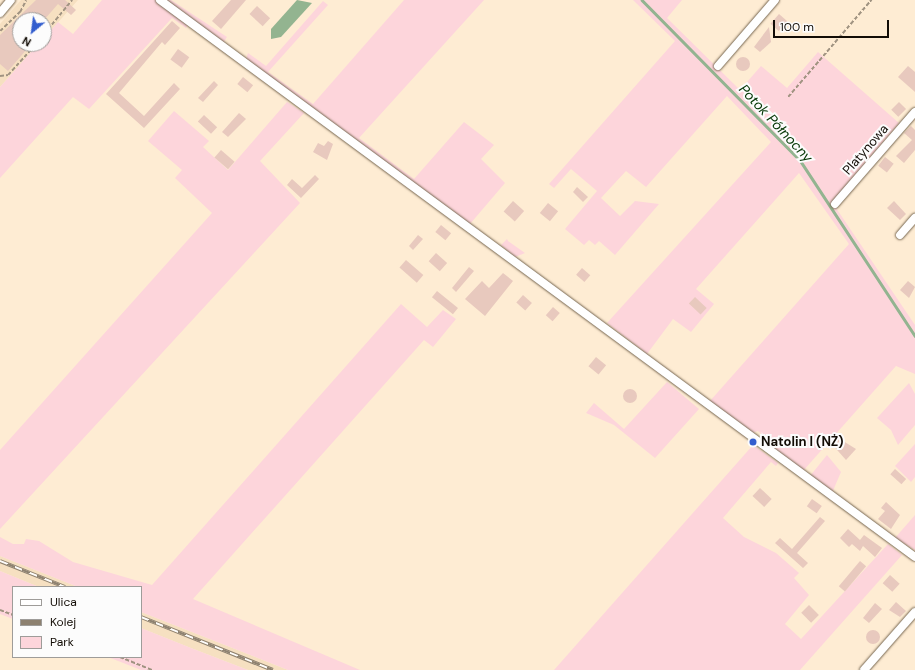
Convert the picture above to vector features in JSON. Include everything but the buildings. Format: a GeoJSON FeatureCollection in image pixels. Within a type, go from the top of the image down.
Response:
{"type":"FeatureCollection","features":[{"type":"Feature","properties":{"kind":"street"},"geometry":{"type":"LineString","coordinates":[[0,13],[11,0]]}},
{"type":"Feature","properties":{"kind":"street"},"geometry":{"type":"LineString","coordinates":[[160,0],[915,557]]}},
{"type":"Feature","properties":{"kind":"street"},"geometry":{"type":"LineString","coordinates":[[718,66],[775,0]]}},
{"type":"Feature","properties":{"kind":"street","name":"Platynowa"},"geometry":{"type":"LineString","coordinates":[[835,204],[915,112]]}},
{"type":"Feature","properties":{"kind":"street"},"geometry":{"type":"LineString","coordinates":[[900,235],[915,218]]}},
{"type":"Feature","properties":{"kind":"street"},"geometry":{"type":"LineString","coordinates":[[864,670],[915,612]]}},
{"type":"Feature","properties":{"kind":"path"},"geometry":{"type":"LineString","coordinates":[[0,31],[20,12],[26,0]]}},
{"type":"Feature","properties":{"kind":"path"},"geometry":{"type":"LineString","coordinates":[[52,24],[72,0]]}},
{"type":"Feature","properties":{"kind":"path"},"geometry":{"type":"LineString","coordinates":[[788,97],[871,0]]}},
{"type":"Feature","properties":{"kind":"path"},"geometry":{"type":"LineString","coordinates":[[0,76],[8,75],[29,52]]}},
{"type":"Feature","properties":{"kind":"path"},"geometry":{"type":"LineString","coordinates":[[0,610],[12,615]]}},
{"type":"Feature","properties":{"kind":"path"},"geometry":{"type":"LineString","coordinates":[[123,658],[153,670]]}},
{"type":"Feature","properties":{"kind":"shaded area"},"geometry":{"type":"Polygon","coordinates":[[[21,0],[78,0],[52,29],[52,12],[12,12],[12,52],[31,52],[0,87],[0,24],[21,0]]]}},
{"type":"Feature","properties":{"kind":"shaded area"},"geometry":{"type":"Polygon","coordinates":[[[297,0],[312,3],[281,37],[271,39],[271,29],[297,0]]]}},
{"type":"Feature","properties":{"kind":"shaded area"},"geometry":{"type":"Polygon","coordinates":[[[0,556],[75,586],[37,586],[0,571],[0,556]]]}},
{"type":"Feature","properties":{"kind":"shaded area"},"geometry":{"type":"Polygon","coordinates":[[[142,612],[288,670],[248,670],[142,628],[142,612]]]}},
{"type":"Feature","properties":{"kind":"green space"},"geometry":{"type":"Polygon","coordinates":[[[102,0],[156,0],[188,24],[186,28],[172,18],[89,109],[73,97],[0,178],[0,87],[31,52],[52,52],[52,29],[58,22],[73,34],[102,0]]]}},
{"type":"Feature","properties":{"kind":"green space"},"geometry":{"type":"Polygon","coordinates":[[[165,0],[171,0],[227,37],[223,43],[165,0]]]}},
{"type":"Feature","properties":{"kind":"green space"},"geometry":{"type":"Polygon","coordinates":[[[404,0],[484,0],[359,138],[414,179],[464,122],[494,145],[481,159],[505,183],[470,224],[246,59],[248,53],[266,66],[323,1],[328,5],[268,72],[313,104],[404,0]]]}},
{"type":"Feature","properties":{"kind":"green space"},"geometry":{"type":"Polygon","coordinates":[[[633,0],[682,0],[667,18],[740,90],[761,66],[787,88],[818,52],[899,123],[832,202],[915,325],[915,374],[896,366],[803,471],[764,442],[765,437],[758,431],[752,433],[710,401],[849,244],[799,173],[696,289],[714,304],[691,332],[673,319],[647,354],[607,323],[771,142],[727,96],[646,187],[626,171],[601,198],[620,216],[635,201],[659,204],[615,255],[599,241],[595,245],[589,240],[584,245],[565,229],[597,191],[571,169],[554,188],[549,184],[675,41],[633,0]]]}},
{"type":"Feature","properties":{"kind":"green space"},"geometry":{"type":"Polygon","coordinates":[[[287,102],[304,113],[260,161],[300,203],[0,529],[0,450],[212,213],[175,178],[182,170],[148,141],[174,111],[209,141],[203,147],[228,170],[287,102]]]}},
{"type":"Feature","properties":{"kind":"green space"},"geometry":{"type":"Polygon","coordinates":[[[507,239],[525,253],[515,257],[501,245],[507,239]]]}},
{"type":"Feature","properties":{"kind":"green space"},"geometry":{"type":"Polygon","coordinates":[[[401,304],[427,327],[443,310],[456,319],[433,347],[424,340],[193,599],[360,670],[288,670],[142,612],[142,586],[75,586],[0,556],[0,537],[13,544],[24,544],[26,539],[39,541],[73,562],[152,585],[401,304]]]}},
{"type":"Feature","properties":{"kind":"green space"},"geometry":{"type":"Polygon","coordinates":[[[667,382],[699,409],[655,458],[614,425],[586,413],[594,403],[624,429],[667,382]]]}},
{"type":"Feature","properties":{"kind":"green space"},"geometry":{"type":"Polygon","coordinates":[[[909,383],[915,394],[915,425],[898,445],[891,430],[877,418],[909,383]]]}},
{"type":"Feature","properties":{"kind":"green space"},"geometry":{"type":"Polygon","coordinates":[[[915,444],[915,477],[911,482],[895,466],[915,444]]]}},
{"type":"Feature","properties":{"kind":"green space"},"geometry":{"type":"Polygon","coordinates":[[[753,445],[778,463],[776,466],[771,462],[723,518],[744,537],[776,553],[799,573],[794,578],[809,595],[785,624],[801,639],[888,544],[902,555],[800,670],[554,670],[753,445]]]}},
{"type":"Feature","properties":{"kind":"green space"},"geometry":{"type":"Polygon","coordinates":[[[827,455],[841,472],[832,493],[810,476],[827,455]]]}},
{"type":"Feature","properties":{"kind":"green space"},"geometry":{"type":"Polygon","coordinates":[[[915,515],[915,550],[895,538],[915,515]]]}},
{"type":"Feature","properties":{"kind":"green space"},"geometry":{"type":"Polygon","coordinates":[[[0,571],[37,586],[12,586],[12,619],[0,614],[0,571]]]}},
{"type":"Feature","properties":{"kind":"green space"},"geometry":{"type":"Polygon","coordinates":[[[142,628],[248,670],[141,670],[111,658],[142,658],[142,628]]]}},
{"type":"Feature","properties":{"kind":"waterway","name":"Potok Północny"},"geometry":{"type":"LineString","coordinates":[[642,0],[800,160],[915,336]]}},
{"type":"Feature","properties":{"kind":"railway"},"geometry":{"type":"LineString","coordinates":[[0,561],[62,586]]}},
{"type":"Feature","properties":{"kind":"railway"},"geometry":{"type":"LineString","coordinates":[[142,617],[273,670]]}},
{"type":"Feature","properties":{"kind":"place","name":"Natolin I (NŻ)"},"geometry":{"type":"Point","coordinates":[753,442]}}]}
